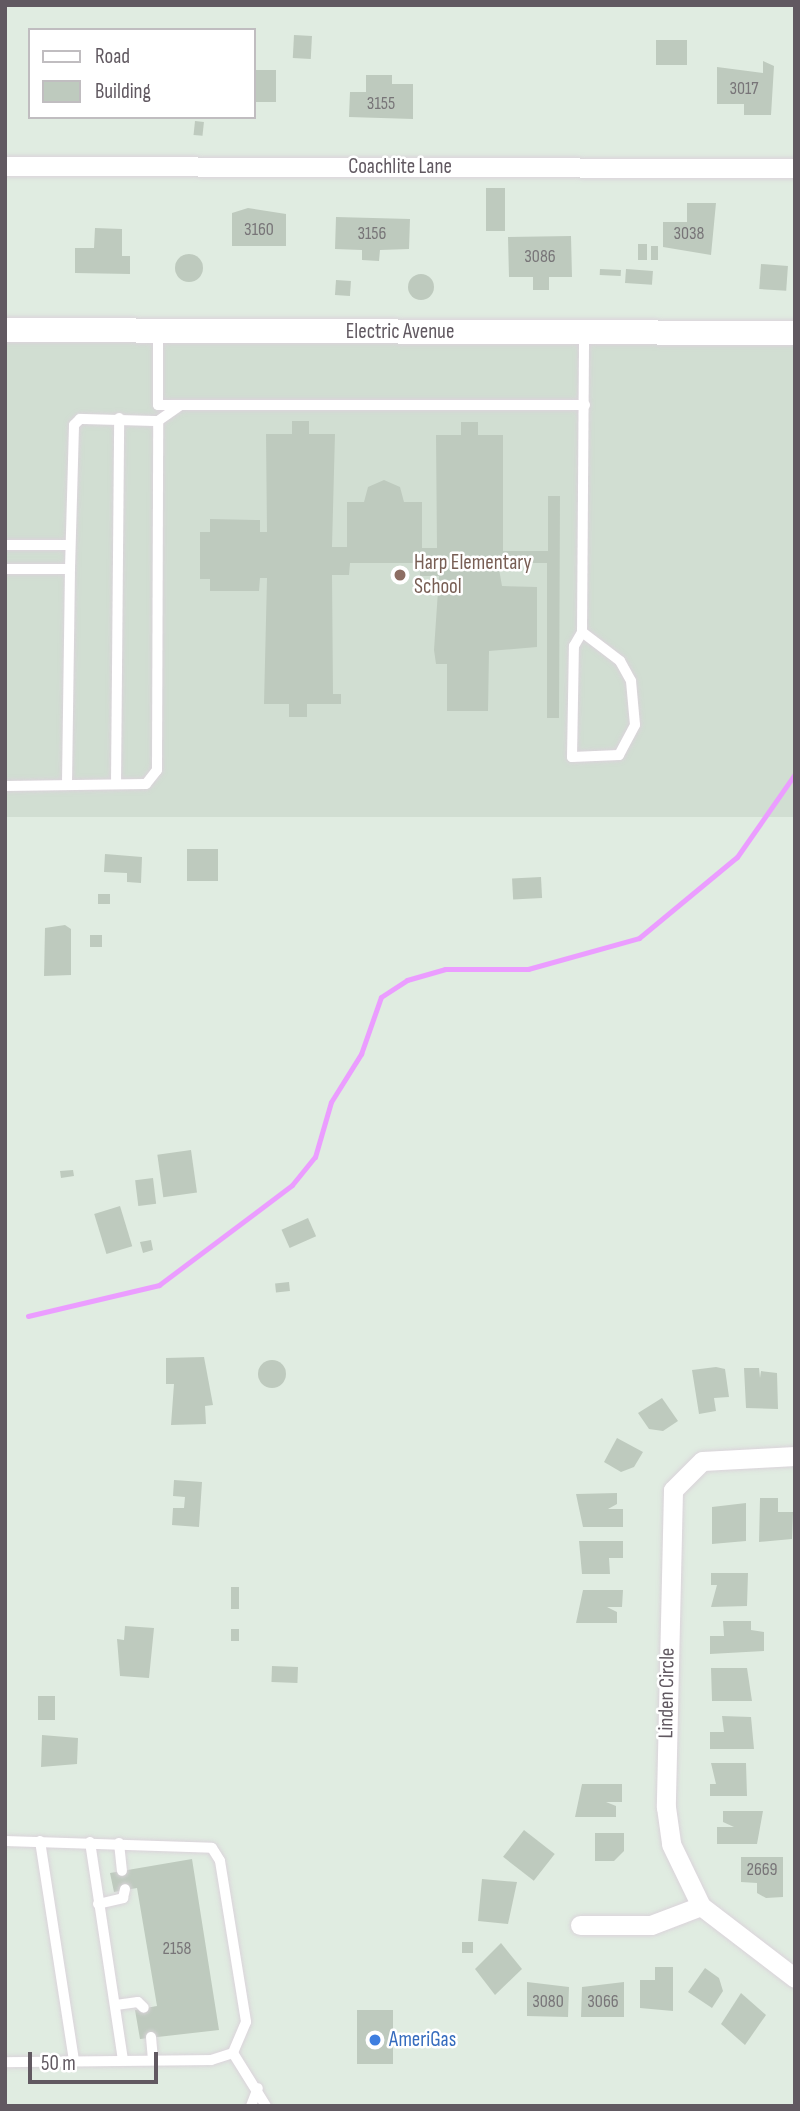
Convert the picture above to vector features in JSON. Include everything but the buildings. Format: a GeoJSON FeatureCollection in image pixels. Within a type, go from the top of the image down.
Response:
{"type":"FeatureCollection","features":[{"type":"Feature","properties":{"kind":"street","name":"Coachlite Lane"},"geometry":{"type":"LineString","coordinates":[[5,166],[795,168]]}},
{"type":"Feature","properties":{"kind":"street","name":"Electric Avenue"},"geometry":{"type":"LineString","coordinates":[[5,330],[795,333]]}},
{"type":"Feature","properties":{"kind":"street","name":"Linden Circle"},"geometry":{"type":"LineString","coordinates":[[795,1456],[702,1461],[673,1490],[666,1807],[671,1844],[701,1906],[795,1978]]}},
{"type":"Feature","properties":{"kind":"street"},"geometry":{"type":"LineString","coordinates":[[580,1925],[651,1925],[701,1906]]}},
{"type":"Feature","properties":{"kind":"lane"},"geometry":{"type":"LineString","coordinates":[[158,331],[158,405],[585,405]]}},
{"type":"Feature","properties":{"kind":"lane"},"geometry":{"type":"LineString","coordinates":[[582,632],[620,661],[631,681],[635,725],[618,755],[572,757],[574,646],[582,632],[584,332]]}},
{"type":"Feature","properties":{"kind":"lane"},"geometry":{"type":"LineString","coordinates":[[67,784],[74,425],[119,418],[158,421],[182,405]]}},
{"type":"Feature","properties":{"kind":"lane"},"geometry":{"type":"LineString","coordinates":[[116,784],[119,418]]}},
{"type":"Feature","properties":{"kind":"lane"},"geometry":{"type":"LineString","coordinates":[[5,786],[146,784],[157,771],[158,421]]}},
{"type":"Feature","properties":{"kind":"lane"},"geometry":{"type":"LineString","coordinates":[[5,545],[71,545]]}},
{"type":"Feature","properties":{"kind":"lane"},"geometry":{"type":"LineString","coordinates":[[5,569],[70,569]]}},
{"type":"Feature","properties":{"kind":"lane"},"geometry":{"type":"LineString","coordinates":[[5,1841],[194,1844],[217,1854],[246,2022],[233,2053],[211,2060],[5,2062]]}},
{"type":"Feature","properties":{"kind":"lane"},"geometry":{"type":"LineString","coordinates":[[40,1841],[74,2061]]}},
{"type":"Feature","properties":{"kind":"lane"},"geometry":{"type":"LineString","coordinates":[[90,1842],[123,2060]]}},
{"type":"Feature","properties":{"kind":"lane"},"geometry":{"type":"LineString","coordinates":[[119,1843],[122,1871]]}},
{"type":"Feature","properties":{"kind":"lane"},"geometry":{"type":"LineString","coordinates":[[98,1904],[122,1898],[125,1889]]}},
{"type":"Feature","properties":{"kind":"lane"},"geometry":{"type":"LineString","coordinates":[[116,2005],[138,2002],[144,2008]]}},
{"type":"Feature","properties":{"kind":"lane"},"geometry":{"type":"LineString","coordinates":[[151,2037],[153,2060]]}},
{"type":"Feature","properties":{"kind":"lane"},"geometry":{"type":"LineString","coordinates":[[233,2053],[258,2088],[266,2106]]}},
{"type":"Feature","properties":{"kind":"lane"},"geometry":{"type":"LineString","coordinates":[[251,2106],[258,2088]]}},
{"type":"Feature","properties":{"kind":"shaded area","name":"Harp Elementary School"},"geometry":{"type":"Polygon","coordinates":[[[5,330],[795,330],[795,817],[5,817],[5,330]]]}},
{"type":"Feature","properties":{"kind":"waterway"},"geometry":{"type":"LineString","coordinates":[[28,1316],[159,1285],[292,1185],[315,1157],[331,1102],[361,1054],[381,997],[407,980],[445,969],[528,969],[639,938],[737,857],[795,774]]}},
{"type":"Feature","properties":{"kind":"place","name":"Harp Elementary School"},"geometry":{"type":"Point","coordinates":[400,575]}},
{"type":"Feature","properties":{"kind":"place","name":"AmeriGas"},"geometry":{"type":"Point","coordinates":[375,2040]}}]}
